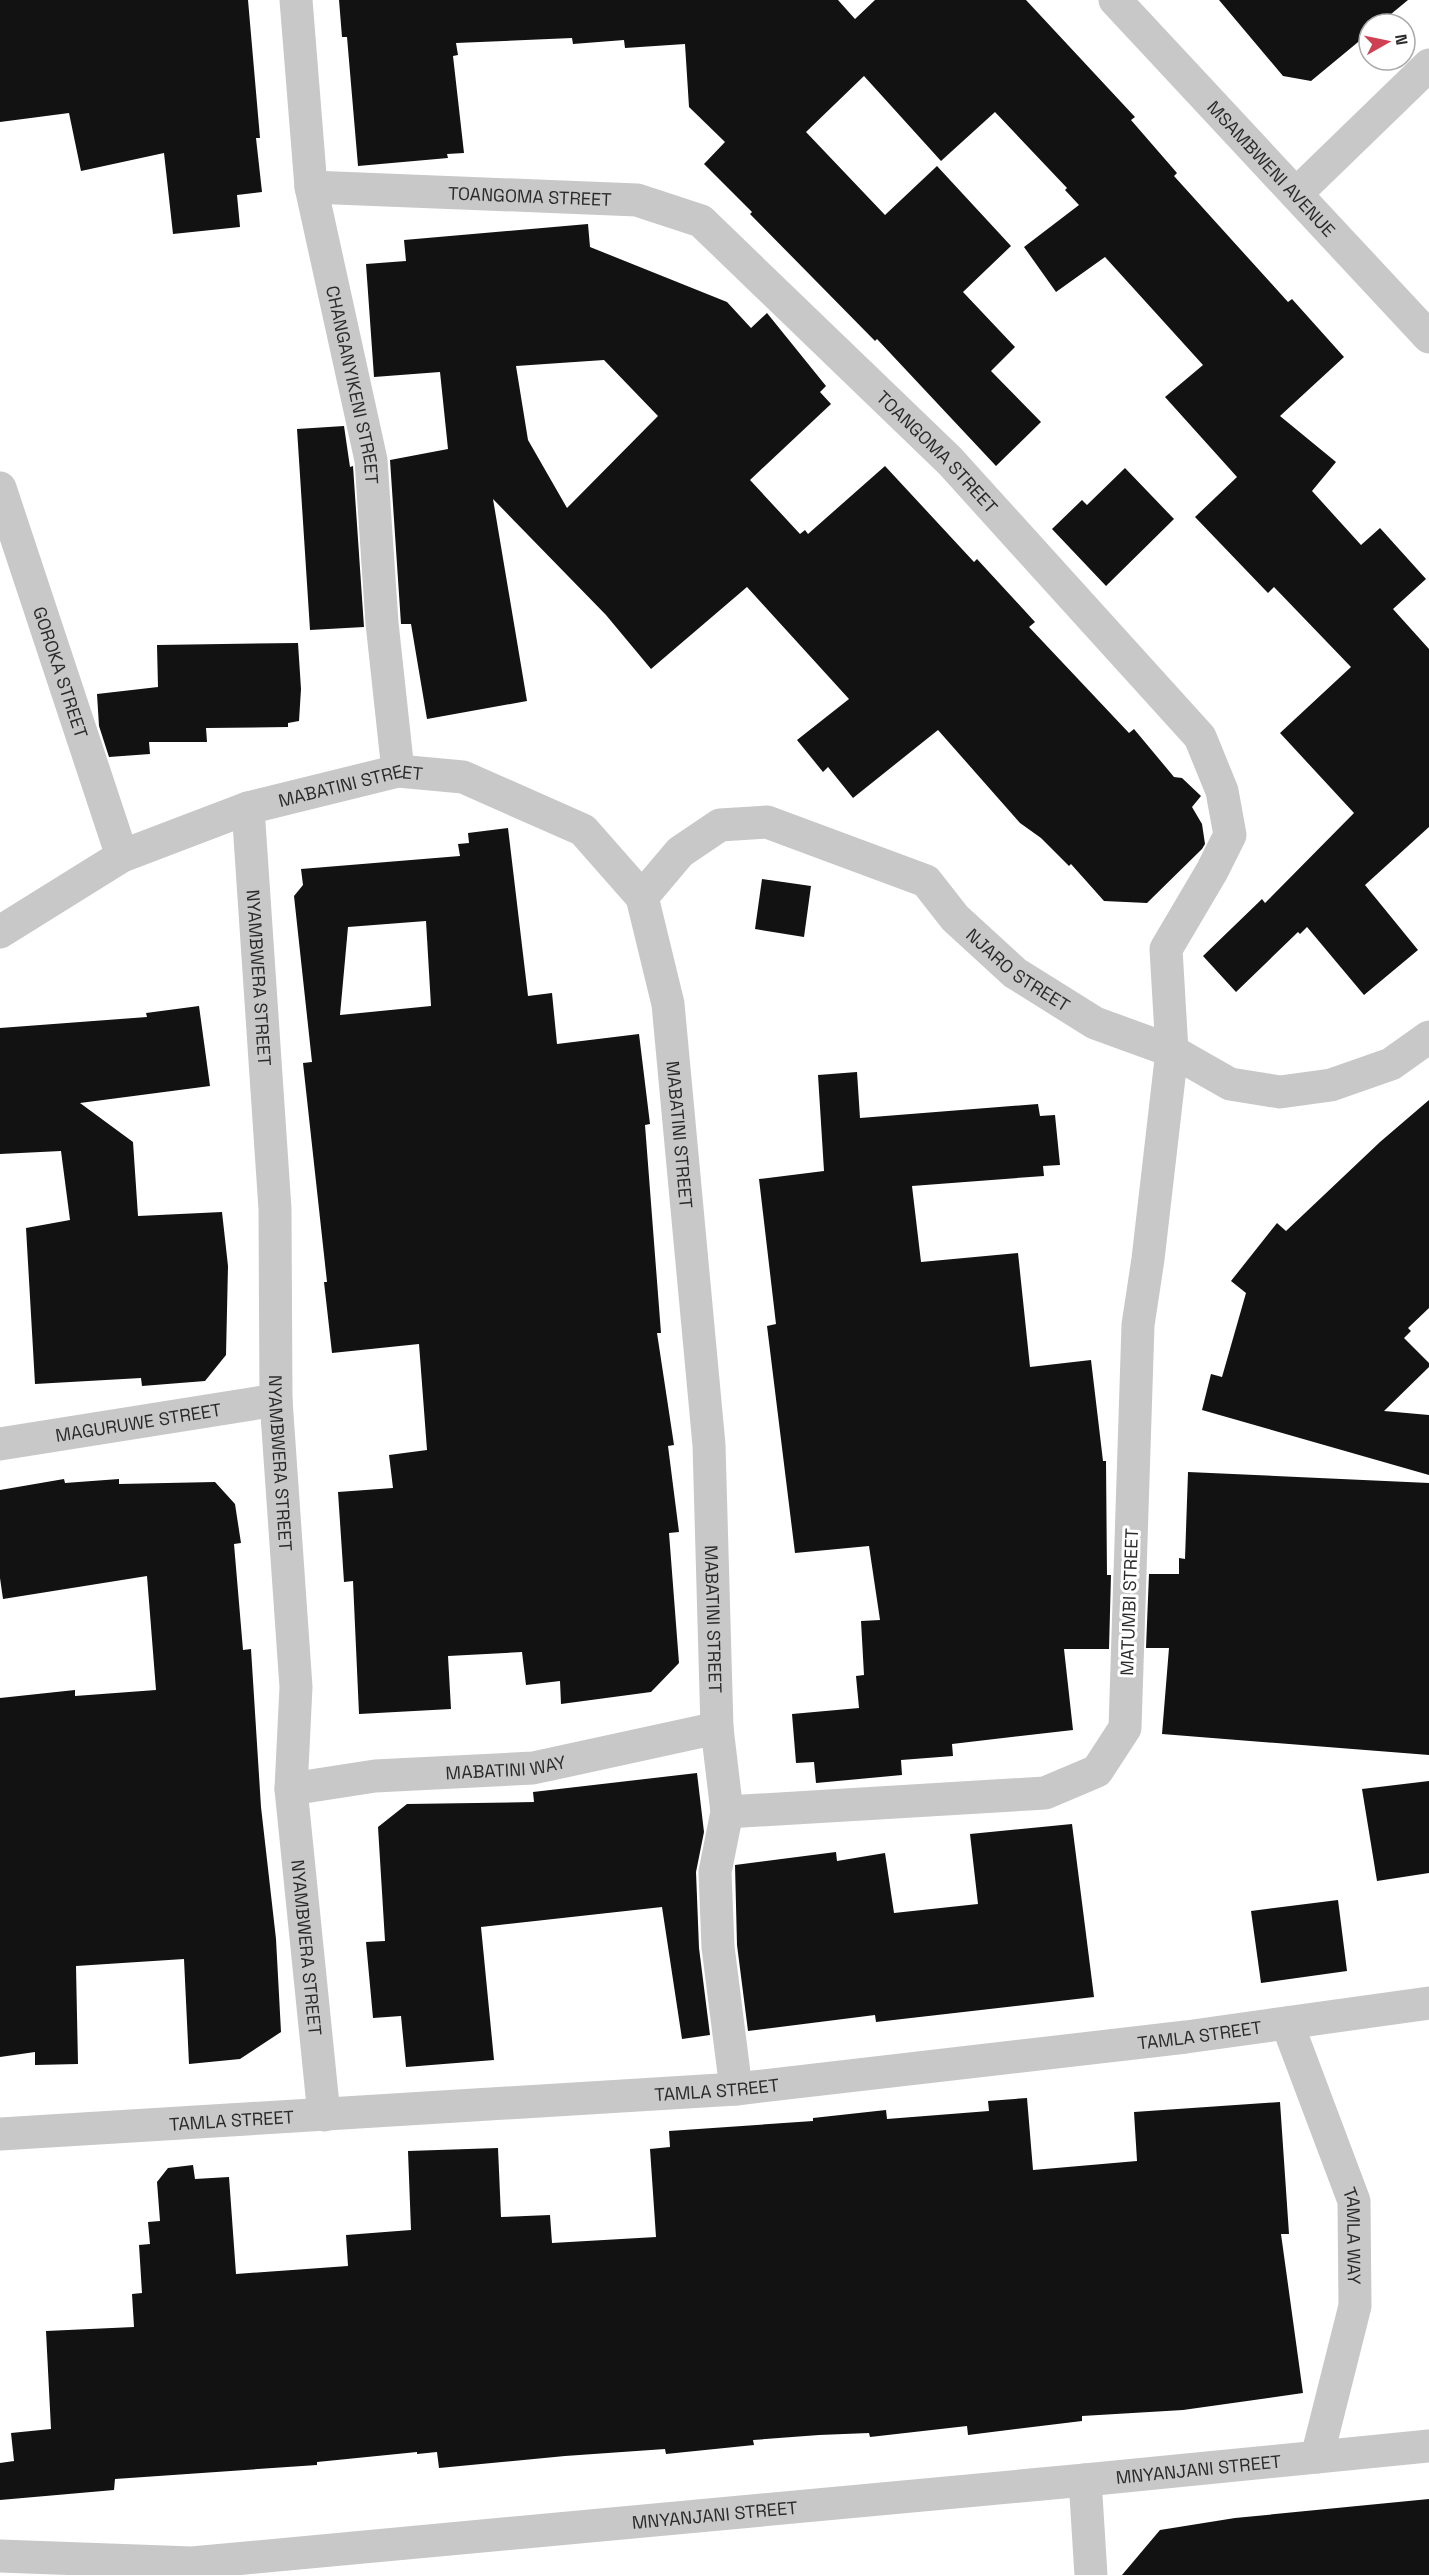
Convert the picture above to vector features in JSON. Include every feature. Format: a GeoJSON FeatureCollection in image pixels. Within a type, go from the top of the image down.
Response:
{"type":"FeatureCollection","features":[{"type":"Feature","properties":{"kind":"street","name":"CHANGANYIKENI STREET"},"geometry":{"type":"LineString","coordinates":[[296,0],[311,187],[371,460],[382,623],[398,771]]}},
{"type":"Feature","properties":{"kind":"street","name":"MSAMBWENI AVENUE"},"geometry":{"type":"LineString","coordinates":[[1115,0],[1429,337]]}},
{"type":"Feature","properties":{"kind":"street"},"geometry":{"type":"LineString","coordinates":[[1296,194],[1429,64]]}},
{"type":"Feature","properties":{"kind":"street","name":"TOANGOMA STREET"},"geometry":{"type":"LineString","coordinates":[[311,187],[637,200],[701,222],[950,461],[1200,737],[1222,791],[1230,835],[1212,871],[1166,949],[1172,1051]]}},
{"type":"Feature","properties":{"kind":"street","name":"GOROKA STREET"},"geometry":{"type":"LineString","coordinates":[[0,488],[122,856]]}},
{"type":"Feature","properties":{"kind":"street","name":"MABATINI STREET"},"geometry":{"type":"LineString","coordinates":[[0,932],[122,856],[248,808],[398,771],[463,777],[583,830],[642,897],[668,1004],[709,1445],[717,1728],[727,1812],[715,1872],[718,1947],[736,2089]]}},
{"type":"Feature","properties":{"kind":"street","name":"NYAMBWERA STREET"},"geometry":{"type":"LineString","coordinates":[[248,808],[275,1209],[276,1400],[296,1687],[291,1789],[324,2115]]}},
{"type":"Feature","properties":{"kind":"street","name":"NJARO STREET"},"geometry":{"type":"LineString","coordinates":[[642,897],[680,852],[720,825],[767,822],[926,881],[955,918],[1015,973],[1095,1023],[1172,1051],[1230,1084],[1280,1092],[1331,1085],[1391,1064],[1429,1037]]}},
{"type":"Feature","properties":{"kind":"street","name":"MATUMBI STREET"},"geometry":{"type":"LineString","coordinates":[[727,1812],[1046,1793],[1097,1771],[1125,1728],[1138,1325],[1172,1051]]}},
{"type":"Feature","properties":{"kind":"street","name":"MAGURUWE STREET"},"geometry":{"type":"LineString","coordinates":[[0,1444],[276,1400]]}},
{"type":"Feature","properties":{"kind":"street","name":"MABATINI WAY"},"geometry":{"type":"LineString","coordinates":[[291,1789],[375,1776],[533,1768],[717,1728]]}},
{"type":"Feature","properties":{"kind":"street","name":"TAMLA STREET"},"geometry":{"type":"LineString","coordinates":[[0,2134],[736,2089],[1287,2023],[1429,2003]]}},
{"type":"Feature","properties":{"kind":"street","name":"TAMLA WAY"},"geometry":{"type":"LineString","coordinates":[[1287,2023],[1354,2201],[1355,2306],[1317,2457]]}},
{"type":"Feature","properties":{"kind":"street","name":"MNYANJANI STREET"},"geometry":{"type":"LineString","coordinates":[[0,2556],[193,2569],[1429,2446]]}},
{"type":"Feature","properties":{"kind":"street"},"geometry":{"type":"LineString","coordinates":[[1085,2480],[1091,2575]]}},
{"type":"Feature","properties":{"kind":"building"},"geometry":{"type":"Polygon","coordinates":[[[0,0],[248,0],[260,138],[256,138],[262,192],[237,195],[240,227],[173,234],[164,153],[81,171],[69,113],[0,122],[0,0]]]}},
{"type":"Feature","properties":{"kind":"building"},"geometry":{"type":"Polygon","coordinates":[[[339,0],[838,0],[855,19],[875,0],[1026,0],[1135,117],[1131,120],[1177,173],[1174,176],[1288,302],[1292,299],[1344,357],[1280,416],[1336,462],[1312,491],[1361,545],[1380,528],[1426,579],[1393,609],[1429,649],[1429,827],[1365,885],[1418,950],[1364,995],[1307,927],[1300,934],[1298,932],[1236,992],[1203,956],[1262,899],[1265,903],[1354,813],[1280,733],[1351,667],[1274,587],[1268,593],[1195,517],[1237,477],[1165,397],[1203,365],[1105,257],[1056,292],[1024,247],[1079,205],[1065,190],[1067,188],[995,112],[941,161],[864,76],[806,132],[885,215],[937,166],[1011,246],[963,292],[1015,347],[991,371],[1041,422],[996,466],[877,339],[875,341],[704,164],[725,142],[689,107],[685,44],[625,48],[624,40],[573,44],[572,38],[456,43],[458,55],[453,56],[464,153],[447,154],[448,158],[358,166],[347,37],[342,37],[339,0]]]}},
{"type":"Feature","properties":{"kind":"building"},"geometry":{"type":"Polygon","coordinates":[[[1219,0],[1408,0],[1394,12],[1357,12],[1357,43],[1311,81],[1283,76],[1219,0]]]}},
{"type":"Feature","properties":{"kind":"building"},"geometry":{"type":"Polygon","coordinates":[[[588,224],[590,247],[727,302],[751,328],[767,313],[826,386],[820,392],[831,404],[750,480],[800,534],[805,530],[808,534],[885,466],[974,562],[977,559],[1035,622],[1029,627],[1129,733],[1134,729],[1174,777],[1182,778],[1201,796],[1192,807],[1202,824],[1205,844],[1202,849],[1147,903],[1104,901],[1071,864],[1069,866],[1041,838],[1020,823],[938,730],[853,798],[828,767],[823,772],[797,740],[849,699],[747,587],[651,669],[606,615],[493,499],[527,701],[427,719],[411,624],[401,624],[390,460],[448,449],[440,372],[374,377],[366,264],[406,261],[404,240],[588,224]],[[604,360],[516,366],[528,440],[567,508],[658,416],[604,360]]]}},
{"type":"Feature","properties":{"kind":"building"},"geometry":{"type":"Polygon","coordinates":[[[344,426],[350,467],[353,466],[364,627],[310,630],[297,429],[344,426]]]}},
{"type":"Feature","properties":{"kind":"building"},"geometry":{"type":"Polygon","coordinates":[[[1125,468],[1174,519],[1106,586],[1052,529],[1082,500],[1087,505],[1125,468]]]}},
{"type":"Feature","properties":{"kind":"building"},"geometry":{"type":"Polygon","coordinates":[[[298,643],[301,689],[299,721],[288,723],[288,727],[206,728],[207,742],[149,742],[150,754],[109,757],[99,726],[97,694],[158,687],[157,645],[298,643]]]}},
{"type":"Feature","properties":{"kind":"building"},"geometry":{"type":"Polygon","coordinates":[[[508,828],[528,996],[552,993],[557,1044],[639,1034],[650,1124],[645,1125],[661,1333],[657,1333],[674,1445],[668,1446],[679,1532],[669,1533],[679,1663],[651,1692],[561,1704],[560,1681],[526,1685],[522,1652],[448,1656],[451,1709],[359,1714],[353,1581],[344,1582],[338,1492],[393,1488],[389,1455],[427,1450],[419,1344],[332,1353],[324,1282],[327,1282],[303,1063],[312,1062],[294,896],[303,885],[301,869],[460,856],[458,844],[469,843],[468,833],[508,828]],[[426,921],[348,927],[340,1015],[431,1006],[426,921]]]}},
{"type":"Feature","properties":{"kind":"building"},"geometry":{"type":"Polygon","coordinates":[[[762,879],[811,886],[804,937],[755,929],[762,879]]]}},
{"type":"Feature","properties":{"kind":"building"},"geometry":{"type":"Polygon","coordinates":[[[199,1006],[210,1086],[80,1103],[133,1142],[138,1216],[222,1212],[228,1266],[226,1355],[205,1381],[142,1386],[141,1378],[35,1384],[26,1228],[70,1220],[61,1151],[0,1154],[0,1028],[147,1017],[146,1013],[199,1006]]]}},
{"type":"Feature","properties":{"kind":"building"},"geometry":{"type":"Polygon","coordinates":[[[857,1072],[860,1118],[1038,1104],[1040,1116],[1055,1115],[1060,1165],[1043,1166],[1044,1176],[912,1186],[921,1262],[1018,1253],[1030,1367],[1091,1360],[1103,1461],[1106,1461],[1107,1575],[1111,1575],[1109,1649],[1064,1649],[1073,1730],[952,1744],[953,1756],[901,1760],[902,1775],[816,1783],[814,1762],[796,1763],[792,1714],[859,1708],[856,1676],[864,1675],[861,1621],[880,1620],[869,1546],[795,1553],[767,1326],[776,1324],[759,1179],[824,1171],[818,1075],[857,1072]]]}},
{"type":"Feature","properties":{"kind":"building"},"geometry":{"type":"Polygon","coordinates":[[[1429,1100],[1429,1308],[1408,1328],[1411,1331],[1404,1338],[1429,1363],[1429,1367],[1384,1411],[1429,1415],[1429,1475],[1202,1410],[1211,1374],[1222,1377],[1246,1293],[1231,1281],[1277,1223],[1286,1231],[1380,1142],[1429,1100]]]}},
{"type":"Feature","properties":{"kind":"building"},"geometry":{"type":"Polygon","coordinates":[[[1188,1472],[1429,1483],[1429,1755],[1162,1734],[1169,1648],[1146,1648],[1149,1574],[1179,1574],[1179,1558],[1185,1559],[1188,1472]]]}},
{"type":"Feature","properties":{"kind":"building"},"geometry":{"type":"Polygon","coordinates":[[[64,1479],[65,1483],[119,1479],[119,1484],[215,1482],[235,1504],[241,1543],[234,1544],[243,1650],[251,1649],[261,1807],[276,1939],[281,2032],[240,2059],[189,2064],[184,1959],[76,1966],[78,2064],[35,2065],[35,2052],[0,2057],[0,1698],[75,1690],[75,1696],[156,1690],[147,1576],[3,1599],[0,1578],[0,1490],[64,1479]]]}},
{"type":"Feature","properties":{"kind":"building"},"geometry":{"type":"Polygon","coordinates":[[[697,1773],[704,1832],[696,1872],[699,1948],[710,2035],[682,2039],[662,1907],[481,1927],[494,2060],[406,2067],[401,2016],[373,2018],[366,1942],[385,1941],[378,1827],[407,1804],[534,1802],[533,1792],[697,1773]]]}},
{"type":"Feature","properties":{"kind":"building"},"geometry":{"type":"Polygon","coordinates":[[[1429,1781],[1429,1873],[1377,1881],[1362,1789],[1429,1781]]]}},
{"type":"Feature","properties":{"kind":"building"},"geometry":{"type":"Polygon","coordinates":[[[1072,1824],[1094,1997],[876,2022],[875,2015],[748,2031],[737,1945],[735,1865],[836,1852],[837,1861],[885,1853],[894,1913],[978,1904],[970,1834],[1072,1824]]]}},
{"type":"Feature","properties":{"kind":"building"},"geometry":{"type":"Polygon","coordinates":[[[1338,1900],[1347,1971],[1261,1983],[1251,1911],[1338,1900]]]}},
{"type":"Feature","properties":{"kind":"building"},"geometry":{"type":"Polygon","coordinates":[[[1027,2098],[1033,2170],[1137,2161],[1134,2112],[1280,2102],[1289,2234],[1281,2234],[1303,2393],[1183,2410],[1082,2416],[1082,2421],[968,2435],[967,2426],[870,2437],[869,2433],[819,2435],[753,2440],[754,2445],[666,2454],[665,2449],[439,2468],[437,2452],[417,2454],[417,2452],[317,2462],[317,2465],[115,2479],[114,2490],[0,2500],[0,2463],[14,2461],[11,2433],[51,2429],[46,2331],[134,2327],[132,2294],[142,2293],[139,2245],[150,2244],[148,2222],[160,2221],[157,2182],[168,2168],[193,2165],[195,2179],[229,2177],[236,2274],[348,2266],[346,2235],[411,2230],[408,2151],[498,2148],[501,2217],[550,2215],[552,2243],[656,2237],[650,2149],[670,2147],[669,2131],[813,2121],[813,2118],[886,2110],[887,2119],[989,2111],[988,2101],[1027,2098]]]}},
{"type":"Feature","properties":{"kind":"building"},"geometry":{"type":"Polygon","coordinates":[[[1429,2499],[1429,2575],[1122,2575],[1160,2530],[1235,2518],[1429,2499]]]}}]}
